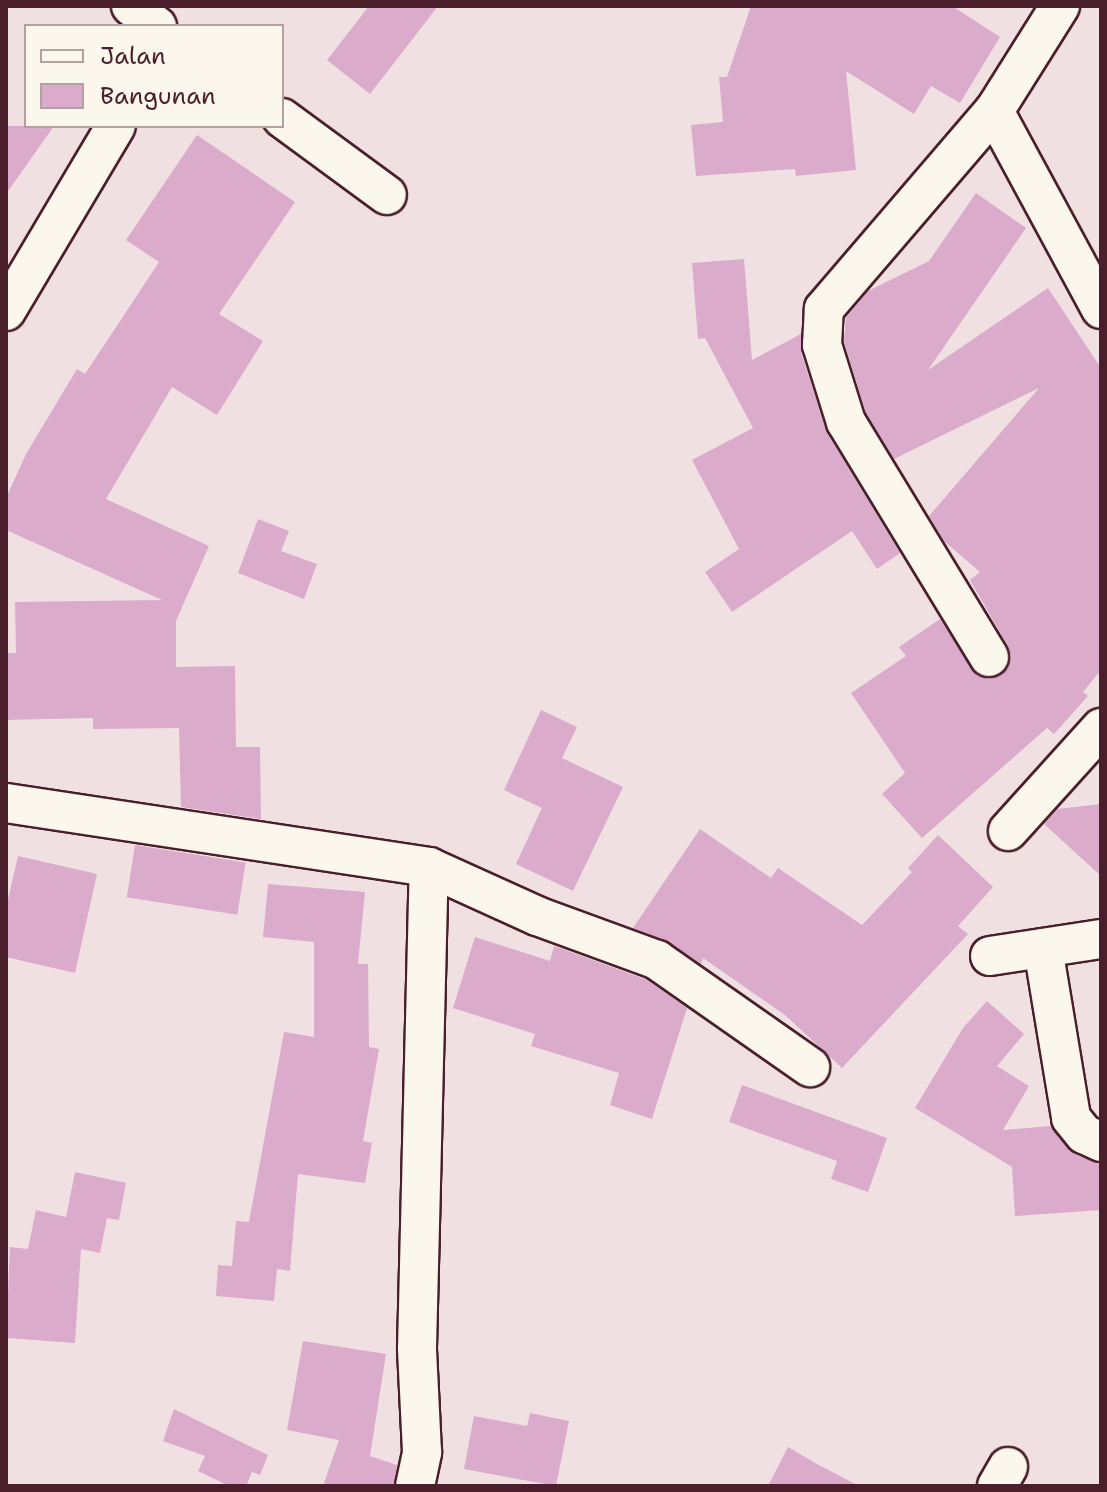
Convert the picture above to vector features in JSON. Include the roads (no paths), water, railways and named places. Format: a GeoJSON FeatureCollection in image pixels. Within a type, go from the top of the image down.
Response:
{"type":"FeatureCollection","features":[{"type":"Feature","properties":{"kind":"street"},"geometry":{"type":"LineString","coordinates":[[131,6],[154,24]]}},
{"type":"Feature","properties":{"kind":"street"},"geometry":{"type":"LineString","coordinates":[[989,657],[846,422],[822,345],[824,309],[994,111],[1060,6]]}},
{"type":"Feature","properties":{"kind":"street"},"geometry":{"type":"LineString","coordinates":[[994,111],[1101,309]]}},
{"type":"Feature","properties":{"kind":"street"},"geometry":{"type":"LineString","coordinates":[[284,119],[387,195]]}},
{"type":"Feature","properties":{"kind":"street"},"geometry":{"type":"LineString","coordinates":[[6,311],[115,128]]}},
{"type":"Feature","properties":{"kind":"street"},"geometry":{"type":"LineString","coordinates":[[1008,831],[1101,728]]}},
{"type":"Feature","properties":{"kind":"street"},"geometry":{"type":"LineString","coordinates":[[6,803],[429,867],[537,916],[657,960],[810,1067]]}},
{"type":"Feature","properties":{"kind":"street"},"geometry":{"type":"LineString","coordinates":[[415,1486],[422,1452],[417,1348],[429,867]]}},
{"type":"Feature","properties":{"kind":"street"},"geometry":{"type":"LineString","coordinates":[[990,956],[1101,939]]}},
{"type":"Feature","properties":{"kind":"street"},"geometry":{"type":"LineString","coordinates":[[1043,948],[1071,1118],[1084,1134],[1101,1142]]}}]}
